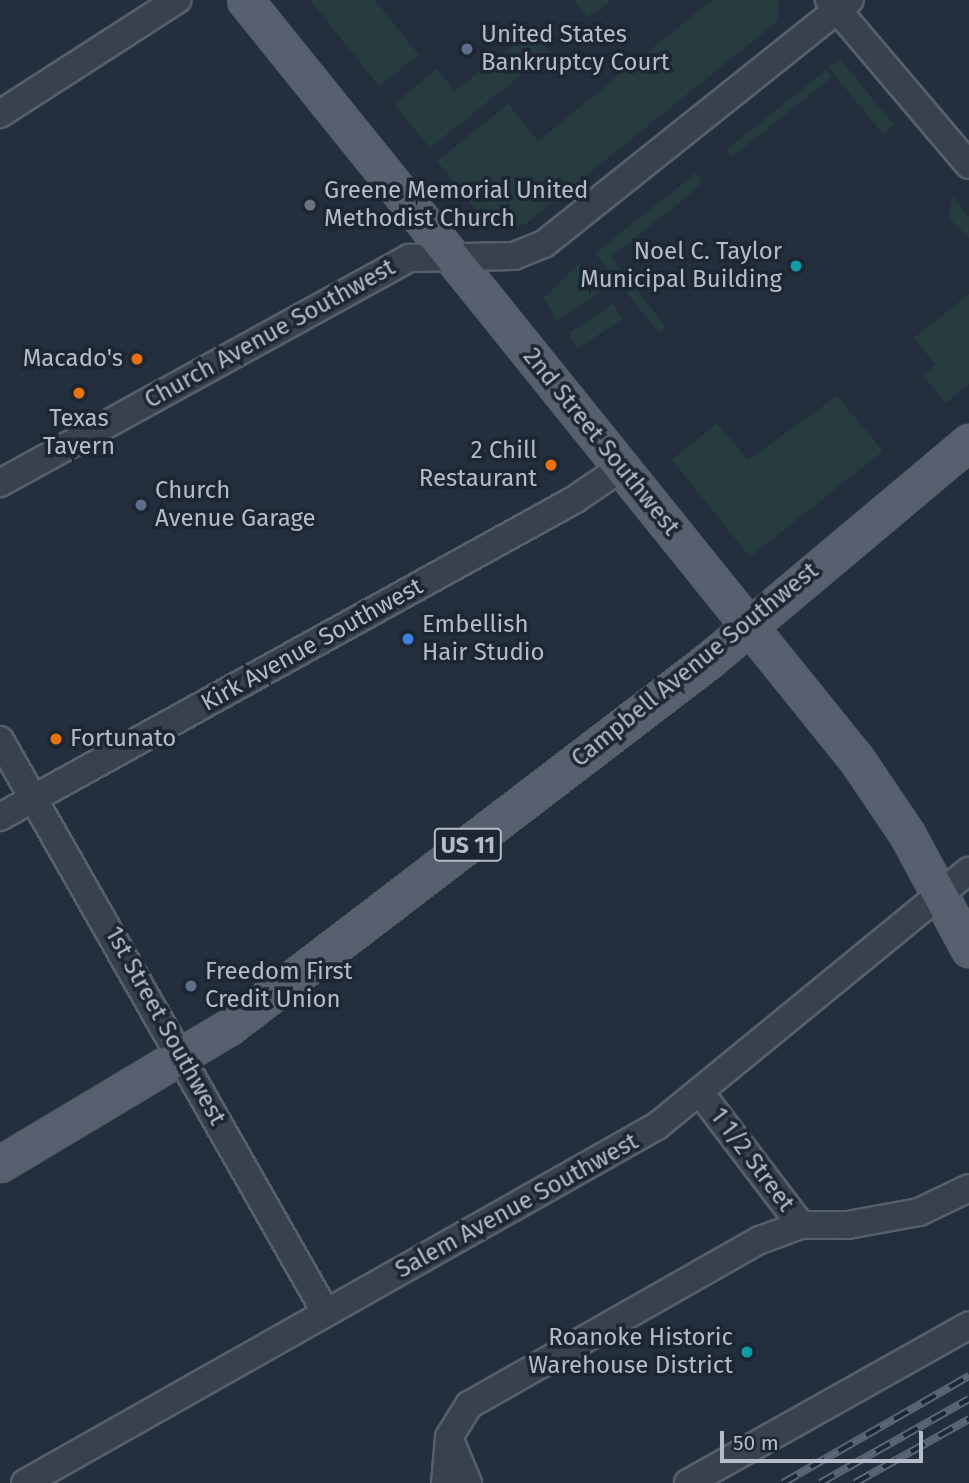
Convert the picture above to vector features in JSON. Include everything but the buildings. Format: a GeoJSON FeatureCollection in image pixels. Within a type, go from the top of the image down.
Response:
{"type":"FeatureCollection","features":[{"type":"Feature","properties":{"kind":"main road","name":"2nd Street Southwest"},"geometry":{"type":"LineString","coordinates":[[245,0],[878,789],[941,895],[969,949]]}},
{"type":"Feature","properties":{"kind":"main road","name":"Campbell Avenue Southwest"},"geometry":{"type":"LineString","coordinates":[[0,1164],[183,1058],[748,624],[969,442]]}},
{"type":"Feature","properties":{"kind":"street"},"geometry":{"type":"LineString","coordinates":[[0,114],[177,0]]}},
{"type":"Feature","properties":{"kind":"street"},"geometry":{"type":"LineString","coordinates":[[839,3],[969,165]]}},
{"type":"Feature","properties":{"kind":"street","name":"Church Avenue Southwest"},"geometry":{"type":"LineString","coordinates":[[0,483],[331,296],[409,258],[514,256],[544,244],[839,3]]}},
{"type":"Feature","properties":{"kind":"street","name":"Kirk Avenue Southwest"},"geometry":{"type":"LineString","coordinates":[[0,817],[574,500],[621,468]]}},
{"type":"Feature","properties":{"kind":"street","name":"1st Street Southwest"},"geometry":{"type":"LineString","coordinates":[[0,740],[327,1313]]}},
{"type":"Feature","properties":{"kind":"street","name":"Salem Avenue Southwest"},"geometry":{"type":"LineString","coordinates":[[25,1483],[327,1313],[702,1095],[969,871]]}},
{"type":"Feature","properties":{"kind":"street","name":"1 1/2 Street"},"geometry":{"type":"LineString","coordinates":[[702,1095],[801,1225]]}},
{"type":"Feature","properties":{"kind":"street"},"geometry":{"type":"LineString","coordinates":[[445,1483],[449,1437],[469,1405],[760,1240],[801,1225],[848,1225],[919,1212],[969,1188]]}},
{"type":"Feature","properties":{"kind":"street"},"geometry":{"type":"LineString","coordinates":[[688,1483],[969,1325]]}},
{"type":"Feature","properties":{"kind":"street"},"geometry":{"type":"LineString","coordinates":[[449,1437],[468,1483]]}},
{"type":"Feature","properties":{"kind":"green space"},"geometry":{"type":"Polygon","coordinates":[[[310,0],[375,0],[419,55],[379,86],[310,0]]]}},
{"type":"Feature","properties":{"kind":"green space"},"geometry":{"type":"Polygon","coordinates":[[[574,0],[611,0],[588,18],[574,0]]]}},
{"type":"Feature","properties":{"kind":"green space"},"geometry":{"type":"Polygon","coordinates":[[[712,0],[779,0],[778,21],[526,224],[499,230],[487,224],[437,161],[508,104],[538,141],[712,0]]]}},
{"type":"Feature","properties":{"kind":"green space"},"geometry":{"type":"Polygon","coordinates":[[[532,30],[550,52],[430,148],[394,104],[437,69],[455,91],[532,30]]]}},
{"type":"Feature","properties":{"kind":"green space"},"geometry":{"type":"Polygon","coordinates":[[[840,59],[894,125],[883,134],[828,67],[840,59]]]}},
{"type":"Feature","properties":{"kind":"green space"},"geometry":{"type":"Polygon","coordinates":[[[826,70],[832,77],[732,157],[726,150],[826,70]]]}},
{"type":"Feature","properties":{"kind":"green space"},"geometry":{"type":"Polygon","coordinates":[[[696,173],[702,181],[689,195],[611,257],[666,327],[659,333],[595,253],[696,173]]]}},
{"type":"Feature","properties":{"kind":"green space"},"geometry":{"type":"Polygon","coordinates":[[[952,196],[969,217],[969,238],[949,218],[952,196]]]}},
{"type":"Feature","properties":{"kind":"green space"},"geometry":{"type":"Polygon","coordinates":[[[579,263],[601,291],[556,321],[544,297],[579,263]]]}},
{"type":"Feature","properties":{"kind":"green space"},"geometry":{"type":"Polygon","coordinates":[[[969,294],[969,384],[946,403],[923,376],[936,365],[914,338],[969,294]]]}},
{"type":"Feature","properties":{"kind":"green space"},"geometry":{"type":"Polygon","coordinates":[[[613,304],[622,319],[577,349],[569,333],[613,304]]]}},
{"type":"Feature","properties":{"kind":"green space"},"geometry":{"type":"Polygon","coordinates":[[[837,396],[883,451],[750,557],[672,460],[717,423],[748,460],[837,396]]]}},
{"type":"Feature","properties":{"kind":"railway"},"geometry":{"type":"LineString","coordinates":[[783,1483],[969,1376]]}},
{"type":"Feature","properties":{"kind":"railway"},"geometry":{"type":"LineString","coordinates":[[820,1483],[969,1399]]}},
{"type":"Feature","properties":{"kind":"railway"},"geometry":{"type":"LineString","coordinates":[[855,1483],[969,1419]]}},
{"type":"Feature","properties":{"kind":"place","name":"United States Bankruptcy Court"},"geometry":{"type":"Point","coordinates":[467,49]}},
{"type":"Feature","properties":{"kind":"place","name":"Greene Memorial United Methodist Church"},"geometry":{"type":"Point","coordinates":[310,205]}},
{"type":"Feature","properties":{"kind":"place","name":"Noel C. Taylor Municipal Building"},"geometry":{"type":"Point","coordinates":[796,266]}},
{"type":"Feature","properties":{"kind":"place","name":"Macado's"},"geometry":{"type":"Point","coordinates":[137,359]}},
{"type":"Feature","properties":{"kind":"place","name":"Texas Tavern"},"geometry":{"type":"Point","coordinates":[79,393]}},
{"type":"Feature","properties":{"kind":"place","name":"2 Chill Restaurant"},"geometry":{"type":"Point","coordinates":[551,465]}},
{"type":"Feature","properties":{"kind":"place","name":"Church Avenue Garage"},"geometry":{"type":"Point","coordinates":[141,505]}},
{"type":"Feature","properties":{"kind":"place","name":"Embellish Hair Studio"},"geometry":{"type":"Point","coordinates":[408,639]}},
{"type":"Feature","properties":{"kind":"place","name":"Fortunato"},"geometry":{"type":"Point","coordinates":[56,739]}},
{"type":"Feature","properties":{"kind":"place","name":"Freedom First Credit Union"},"geometry":{"type":"Point","coordinates":[191,986]}},
{"type":"Feature","properties":{"kind":"place","name":"Roanoke Historic Warehouse District"},"geometry":{"type":"Point","coordinates":[747,1352]}}]}
